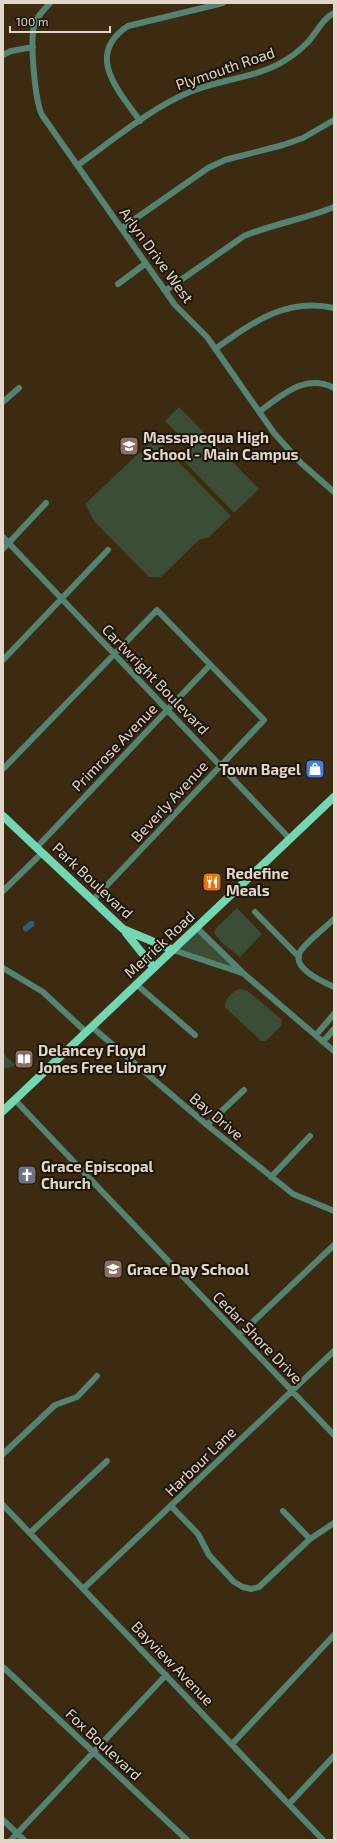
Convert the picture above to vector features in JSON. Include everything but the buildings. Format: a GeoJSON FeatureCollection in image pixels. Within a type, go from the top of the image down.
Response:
{"type":"FeatureCollection","features":[{"type":"Feature","properties":{"kind":"main road","name":"Merrick Road"},"geometry":{"type":"LineString","coordinates":[[3,1111],[334,798]]}},
{"type":"Feature","properties":{"kind":"main road","name":"Park Boulevard"},"geometry":{"type":"LineString","coordinates":[[3,816],[123,929],[173,950]]}},
{"type":"Feature","properties":{"kind":"main road"},"geometry":{"type":"LineString","coordinates":[[123,929],[154,968]]}},
{"type":"Feature","properties":{"kind":"street","name":"Arlyn Drive West"},"geometry":{"type":"LineString","coordinates":[[50,3],[35,22],[32,38],[36,97],[39,109],[122,228],[145,264],[175,305],[199,328],[274,433],[301,463],[334,492]]}},
{"type":"Feature","properties":{"kind":"street"},"geometry":{"type":"LineString","coordinates":[[140,121],[110,76],[106,56],[111,42],[119,32],[128,26],[222,3]]}},
{"type":"Feature","properties":{"kind":"street","name":"Plymouth Road"},"geometry":{"type":"LineString","coordinates":[[78,165],[140,121],[190,91],[264,71],[284,61],[308,42],[324,21],[334,13]]}},
{"type":"Feature","properties":{"kind":"street"},"geometry":{"type":"LineString","coordinates":[[3,55],[11,51],[33,47]]}},
{"type":"Feature","properties":{"kind":"street"},"geometry":{"type":"LineString","coordinates":[[122,228],[208,168],[225,160],[283,145],[303,138],[334,120]]}},
{"type":"Feature","properties":{"kind":"street"},"geometry":{"type":"LineString","coordinates":[[165,291],[244,236],[256,231],[311,217],[334,207]]}},
{"type":"Feature","properties":{"kind":"street"},"geometry":{"type":"LineString","coordinates":[[118,284],[145,264]]}},
{"type":"Feature","properties":{"kind":"street"},"geometry":{"type":"LineString","coordinates":[[215,349],[249,325],[275,312],[292,307],[314,305],[334,308]]}},
{"type":"Feature","properties":{"kind":"street"},"geometry":{"type":"LineString","coordinates":[[259,412],[294,387],[302,384],[315,382],[334,388]]}},
{"type":"Feature","properties":{"kind":"street"},"geometry":{"type":"LineString","coordinates":[[3,402],[19,388]]}},
{"type":"Feature","properties":{"kind":"street"},"geometry":{"type":"LineString","coordinates":[[3,549],[46,503]]}},
{"type":"Feature","properties":{"kind":"street","name":"Cartwright Boulevard"},"geometry":{"type":"LineString","coordinates":[[3,537],[290,839]]}},
{"type":"Feature","properties":{"kind":"street"},"geometry":{"type":"LineString","coordinates":[[3,660],[108,550]]}},
{"type":"Feature","properties":{"kind":"street"},"geometry":{"type":"LineString","coordinates":[[3,769],[157,610],[210,665]]}},
{"type":"Feature","properties":{"kind":"street","name":"Primrose Avenue"},"geometry":{"type":"LineString","coordinates":[[3,891],[168,709],[210,665]]}},
{"type":"Feature","properties":{"kind":"street","name":"Beverly Avenue"},"geometry":{"type":"LineString","coordinates":[[93,900],[264,720],[210,665]]}},
{"type":"Feature","properties":{"kind":"street"},"geometry":{"type":"LineString","coordinates":[[255,912],[299,957],[300,962],[311,975],[334,987]]}},
{"type":"Feature","properties":{"kind":"street"},"geometry":{"type":"LineString","coordinates":[[299,957],[302,949],[334,919]]}},
{"type":"Feature","properties":{"kind":"street"},"geometry":{"type":"LineString","coordinates":[[197,928],[244,974],[334,1051]]}},
{"type":"Feature","properties":{"kind":"street"},"geometry":{"type":"LineString","coordinates":[[173,950],[244,974]]}},
{"type":"Feature","properties":{"kind":"street","name":"Bay Drive"},"geometry":{"type":"LineString","coordinates":[[3,968],[43,992],[293,1194],[334,1212]]}},
{"type":"Feature","properties":{"kind":"street"},"geometry":{"type":"LineString","coordinates":[[137,985],[195,1035]]}},
{"type":"Feature","properties":{"kind":"street"},"geometry":{"type":"LineString","coordinates":[[316,1035],[334,1014]]}},
{"type":"Feature","properties":{"kind":"street"},"geometry":{"type":"LineString","coordinates":[[323,1042],[334,1029]]}},
{"type":"Feature","properties":{"kind":"street"},"geometry":{"type":"LineString","coordinates":[[207,1125],[244,1090]]}},
{"type":"Feature","properties":{"kind":"street","name":"Cedar Shore Drive"},"geometry":{"type":"LineString","coordinates":[[15,1100],[334,1435]]}},
{"type":"Feature","properties":{"kind":"street"},"geometry":{"type":"LineString","coordinates":[[271,1177],[310,1136]]}},
{"type":"Feature","properties":{"kind":"street"},"geometry":{"type":"LineString","coordinates":[[239,1335],[334,1245]]}},
{"type":"Feature","properties":{"kind":"street","name":"Harbour Lane"},"geometry":{"type":"LineString","coordinates":[[83,1589],[334,1351]]}},
{"type":"Feature","properties":{"kind":"street"},"geometry":{"type":"LineString","coordinates":[[3,1454],[55,1405],[77,1397],[97,1376]]}},
{"type":"Feature","properties":{"kind":"street"},"geometry":{"type":"LineString","coordinates":[[30,1533],[107,1461]]}},
{"type":"Feature","properties":{"kind":"street","name":"Bayview Avenue"},"geometry":{"type":"LineString","coordinates":[[3,1504],[323,1840]]}},
{"type":"Feature","properties":{"kind":"street"},"geometry":{"type":"LineString","coordinates":[[171,1506],[198,1534],[209,1554],[225,1574],[243,1588],[250,1589],[259,1587],[310,1540],[334,1523]]}},
{"type":"Feature","properties":{"kind":"street"},"geometry":{"type":"LineString","coordinates":[[282,1511],[310,1540]]}},
{"type":"Feature","properties":{"kind":"street"},"geometry":{"type":"LineString","coordinates":[[232,1744],[334,1635]]}},
{"type":"Feature","properties":{"kind":"street","name":"Fox Boulevard"},"geometry":{"type":"LineString","coordinates":[[3,1667],[187,1840]]}},
{"type":"Feature","properties":{"kind":"street"},"geometry":{"type":"LineString","coordinates":[[11,1840],[166,1675]]}},
{"type":"Feature","properties":{"kind":"street"},"geometry":{"type":"LineString","coordinates":[[289,1804],[334,1756]]}},
{"type":"Feature","properties":{"kind":"street"},"geometry":{"type":"LineString","coordinates":[[3,1820],[24,1840]]}},
{"type":"Feature","properties":{"kind":"green space"},"geometry":{"type":"Polygon","coordinates":[[[179,407],[259,489],[234,513],[181,458],[192,448],[165,421],[179,407]]]}},
{"type":"Feature","properties":{"kind":"green space"},"geometry":{"type":"Polygon","coordinates":[[[155,438],[231,516],[209,537],[199,540],[161,577],[149,577],[94,521],[85,504],[155,438]]]}},
{"type":"Feature","properties":{"kind":"green space"},"geometry":{"type":"Polygon","coordinates":[[[237,908],[262,934],[240,957],[221,942],[214,933],[216,928],[237,908]]]}},
{"type":"Feature","properties":{"kind":"green space"},"geometry":{"type":"Polygon","coordinates":[[[196,929],[241,972],[175,950],[196,929]]]}},
{"type":"Feature","properties":{"kind":"green space"},"geometry":{"type":"Polygon","coordinates":[[[239,989],[248,991],[282,1020],[281,1026],[266,1041],[261,1041],[225,1007],[229,996],[239,989]]]}},
{"type":"Feature","properties":{"kind":"green space"},"geometry":{"type":"Polygon","coordinates":[[[3,1053],[15,1065],[3,1069],[3,1053]]]}},
{"type":"Feature","properties":{"kind":"water"},"geometry":{"type":"Polygon","coordinates":[[[30,921],[34,921],[34,926],[26,932],[23,930],[23,927],[30,921]]]}},
{"type":"Feature","properties":{"kind":"place","name":"Massapequa High School - Main Campus"},"geometry":{"type":"Point","coordinates":[129,446]}},
{"type":"Feature","properties":{"kind":"place","name":"Town Bagel"},"geometry":{"type":"Point","coordinates":[315,769]}},
{"type":"Feature","properties":{"kind":"place","name":"Redefine Meals"},"geometry":{"type":"Point","coordinates":[212,882]}},
{"type":"Feature","properties":{"kind":"place","name":"Delancey Floyd Jones Free Library"},"geometry":{"type":"Point","coordinates":[24,1059]}},
{"type":"Feature","properties":{"kind":"place","name":"Grace Episcopal Church"},"geometry":{"type":"Point","coordinates":[27,1175]}},
{"type":"Feature","properties":{"kind":"place","name":"Grace Day School"},"geometry":{"type":"Point","coordinates":[113,1269]}}]}
